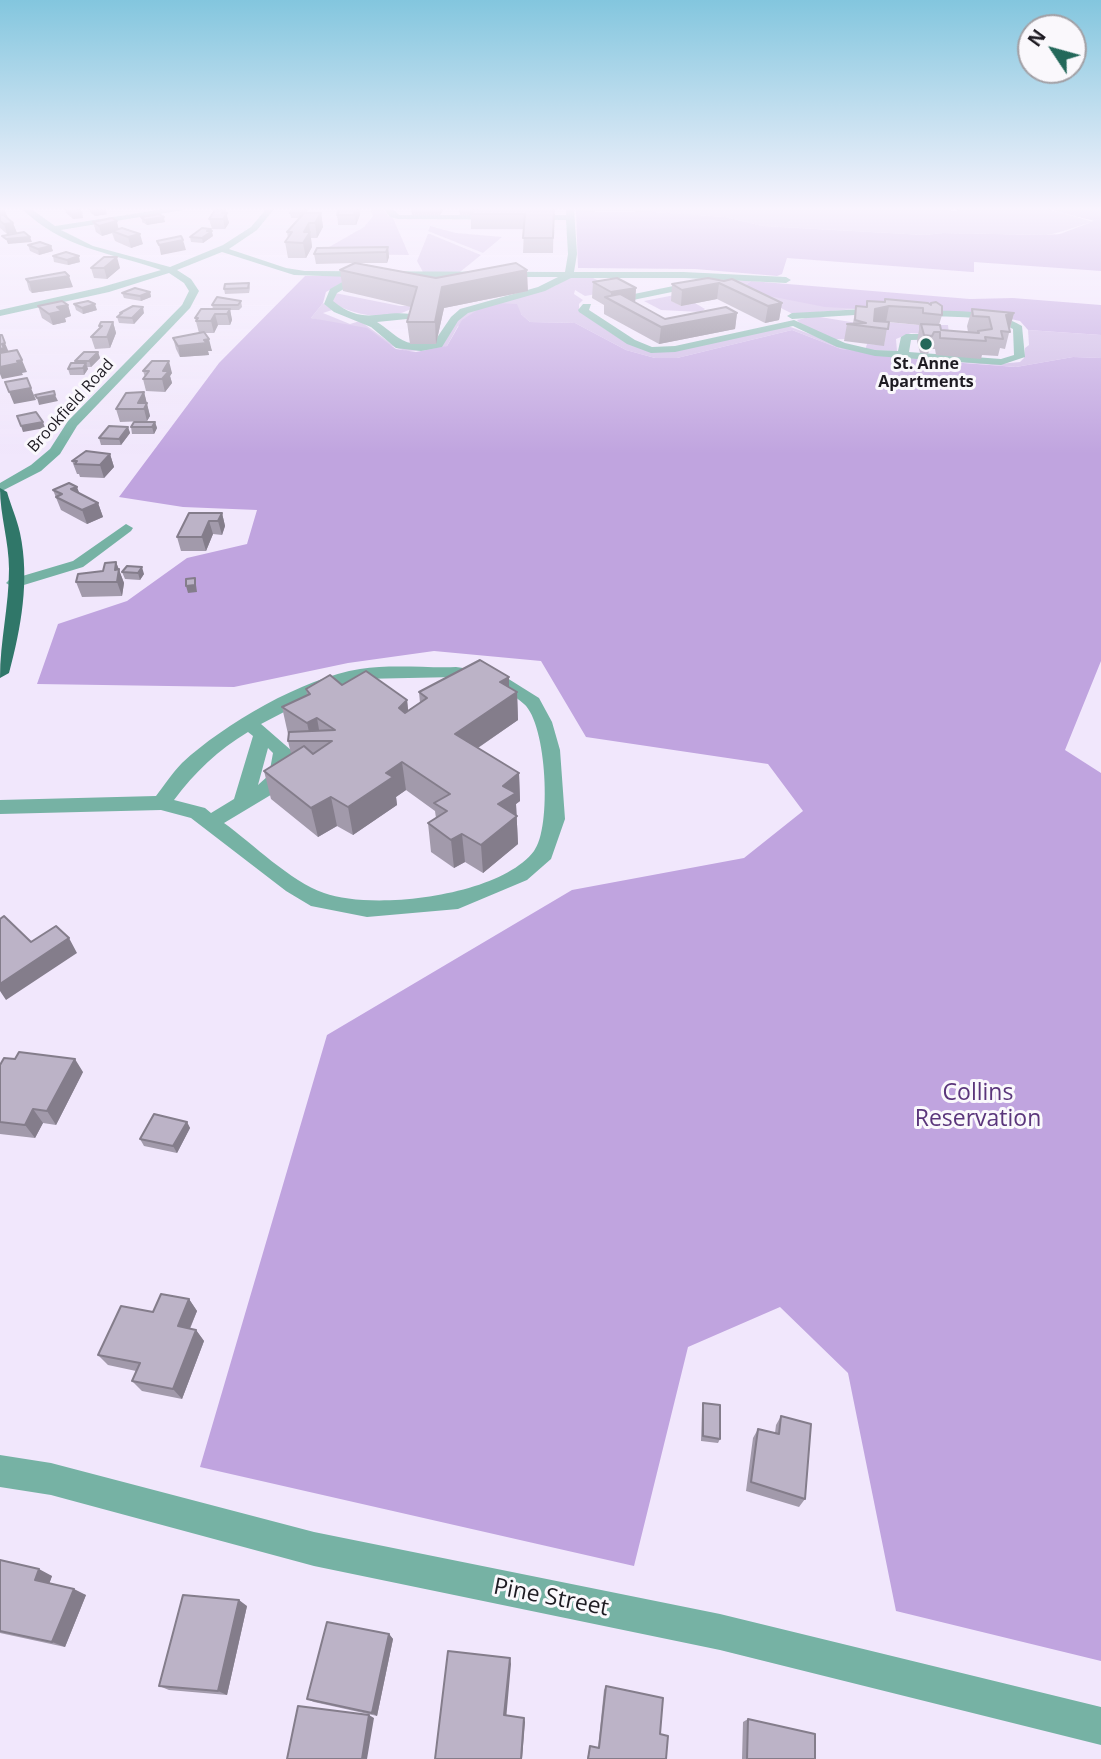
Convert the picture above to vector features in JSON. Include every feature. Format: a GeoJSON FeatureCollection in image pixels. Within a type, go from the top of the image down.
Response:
{"type":"FeatureCollection","features":[{"type":"Feature","properties":{"kind":"main road"},"geometry":{"type":"LineString","coordinates":[[0,673],[12,625],[16,560],[12,532],[1,496]]}},
{"type":"Feature","properties":{"kind":"street"},"geometry":{"type":"LineString","coordinates":[[0,313],[103,290]]}},
{"type":"Feature","properties":{"kind":"street","name":"Brookfield Road"},"geometry":{"type":"LineString","coordinates":[[1,496],[55,451],[72,424],[192,298],[194,290]]}},
{"type":"Feature","properties":{"kind":"street"},"geometry":{"type":"LineString","coordinates":[[335,290],[328,302],[338,310],[375,325],[400,346],[432,346],[441,342],[453,319],[463,312],[493,300],[533,290]]}},
{"type":"Feature","properties":{"kind":"street"},"geometry":{"type":"LineString","coordinates":[[620,290],[633,297],[662,290]]}},
{"type":"Feature","properties":{"kind":"street"},"geometry":{"type":"LineString","coordinates":[[587,306],[583,310],[631,342],[651,350],[675,349],[789,317],[863,310],[1013,323],[1018,328],[1020,357],[1001,362],[903,356],[856,350],[789,317]]}},
{"type":"Feature","properties":{"kind":"street"},"geometry":{"type":"LineString","coordinates":[[365,320],[407,316]]}},
{"type":"Feature","properties":{"kind":"street"},"geometry":{"type":"LineString","coordinates":[[903,356],[906,337],[950,336],[953,333],[953,316]]}},
{"type":"Feature","properties":{"kind":"street"},"geometry":{"type":"LineString","coordinates":[[14,583],[79,564],[126,527]]}},
{"type":"Feature","properties":{"kind":"street"},"geometry":{"type":"LineString","coordinates":[[0,807],[161,803],[198,813],[293,886],[319,900],[366,909],[450,903],[520,876],[544,853],[555,819],[551,750],[544,722],[533,702],[493,677],[456,672],[361,674],[326,683],[256,729],[223,738],[187,769],[161,803]]}},
{"type":"Feature","properties":{"kind":"street"},"geometry":{"type":"LineString","coordinates":[[243,802],[256,729]]}},
{"type":"Feature","properties":{"kind":"street"},"geometry":{"type":"LineString","coordinates":[[210,822],[278,777],[283,751],[256,729]]}},
{"type":"Feature","properties":{"kind":"street","name":"Pine Street"},"geometry":{"type":"LineString","coordinates":[[0,1471],[51,1479],[314,1549],[720,1632],[1101,1726]]}},
{"type":"Feature","properties":{"kind":"shaded area"},"geometry":{"type":"Polygon","coordinates":[[[545,290],[575,290],[574,294],[583,300],[579,304],[579,311],[630,344],[653,351],[665,352],[788,326],[856,351],[999,364],[1020,362],[1024,358],[1025,348],[1029,345],[1028,330],[1101,335],[1101,358],[1073,357],[1016,367],[872,355],[841,349],[792,330],[677,358],[655,358],[626,350],[575,323],[530,322],[521,314],[458,326],[447,346],[438,350],[405,351],[338,325],[311,318],[323,303],[332,310],[323,313],[350,324],[360,321],[396,347],[427,349],[467,312],[491,303],[545,290]]]}},
{"type":"Feature","properties":{"kind":"shaded area"},"geometry":{"type":"Polygon","coordinates":[[[575,290],[618,290],[585,296],[575,290]]]}},
{"type":"Feature","properties":{"kind":"shaded area"},"geometry":{"type":"Polygon","coordinates":[[[700,290],[728,290],[730,296],[672,301],[681,306],[695,303],[705,309],[701,312],[661,310],[644,301],[700,290]]]}},
{"type":"Feature","properties":{"kind":"shaded area"},"geometry":{"type":"Polygon","coordinates":[[[744,290],[772,290],[869,308],[793,314],[744,290]]]}},
{"type":"Feature","properties":{"kind":"shaded area"},"geometry":{"type":"Polygon","coordinates":[[[335,293],[400,306],[415,306],[396,315],[373,316],[351,311],[332,302],[335,293]]]}},
{"type":"Feature","properties":{"kind":"shaded area"},"geometry":{"type":"Polygon","coordinates":[[[814,316],[863,324],[851,337],[830,338],[814,332],[797,320],[814,316]]]}},
{"type":"Feature","properties":{"kind":"shaded area"},"geometry":{"type":"Polygon","coordinates":[[[886,322],[919,325],[919,330],[948,325],[949,333],[911,333],[896,339],[897,351],[865,350],[867,344],[884,345],[886,322]]]}},
{"type":"Feature","properties":{"kind":"green space","name":"Collins Reservation"},"geometry":{"type":"Polygon","coordinates":[[[291,290],[329,290],[311,318],[367,328],[396,349],[416,352],[447,346],[462,320],[482,307],[496,303],[517,304],[521,314],[530,322],[575,323],[626,350],[655,358],[677,358],[792,330],[841,349],[924,360],[1016,367],[1073,357],[1101,358],[1101,661],[1065,750],[1101,773],[1101,1661],[896,1611],[848,1373],[780,1307],[688,1347],[634,1566],[200,1467],[327,1035],[572,890],[744,858],[803,811],[768,764],[586,737],[541,661],[434,651],[348,663],[234,687],[37,684],[58,624],[127,601],[187,558],[247,544],[257,510],[183,507],[119,497],[219,363],[291,290]]]}},
{"type":"Feature","properties":{"kind":"green space"},"geometry":{"type":"Polygon","coordinates":[[[753,290],[862,290],[970,299],[1013,298],[1101,305],[1101,335],[1028,330],[1020,321],[996,316],[825,307],[764,295],[753,290]]]}},
{"type":"Feature","properties":{"kind":"building"},"geometry":{"type":"Polygon","coordinates":[[[130,290],[150,292],[140,296],[122,293],[130,290]]]}},
{"type":"Feature","properties":{"kind":"building"},"geometry":{"type":"Polygon","coordinates":[[[416,290],[441,290],[435,322],[407,322],[416,290]]]}},
{"type":"Feature","properties":{"kind":"building"},"geometry":{"type":"Polygon","coordinates":[[[734,290],[755,290],[782,303],[768,306],[734,290]]]}},
{"type":"Feature","properties":{"kind":"building"},"geometry":{"type":"Polygon","coordinates":[[[620,294],[665,319],[726,307],[737,313],[661,327],[605,297],[620,294]]]}},
{"type":"Feature","properties":{"kind":"building"},"geometry":{"type":"Polygon","coordinates":[[[217,297],[241,301],[238,305],[212,305],[217,297]]]}},
{"type":"Feature","properties":{"kind":"building"},"geometry":{"type":"Polygon","coordinates":[[[885,299],[931,305],[936,302],[942,306],[942,315],[923,313],[923,308],[889,306],[875,309],[874,321],[889,322],[888,329],[847,324],[866,323],[855,320],[856,306],[867,307],[867,301],[885,302],[885,299]]]}},
{"type":"Feature","properties":{"kind":"building"},"geometry":{"type":"Polygon","coordinates":[[[62,301],[68,305],[57,307],[62,311],[49,314],[38,306],[62,301]]]}},
{"type":"Feature","properties":{"kind":"building"},"geometry":{"type":"Polygon","coordinates":[[[88,301],[95,304],[82,308],[74,304],[88,301]]]}},
{"type":"Feature","properties":{"kind":"building"},"geometry":{"type":"Polygon","coordinates":[[[133,306],[143,307],[132,318],[117,317],[120,313],[133,306]]]}},
{"type":"Feature","properties":{"kind":"building"},"geometry":{"type":"Polygon","coordinates":[[[201,309],[230,309],[227,314],[215,314],[211,321],[196,321],[201,309]]]}},
{"type":"Feature","properties":{"kind":"building"},"geometry":{"type":"Polygon","coordinates":[[[972,309],[1014,313],[1006,315],[1010,332],[1001,331],[1003,339],[985,337],[986,341],[940,338],[940,332],[934,332],[932,336],[924,335],[921,324],[940,325],[941,330],[979,333],[978,331],[992,329],[989,317],[973,316],[972,309]]]}},
{"type":"Feature","properties":{"kind":"building"},"geometry":{"type":"Polygon","coordinates":[[[101,322],[113,322],[107,337],[91,337],[102,326],[99,326],[101,322]]]}},
{"type":"Feature","properties":{"kind":"building"},"geometry":{"type":"Polygon","coordinates":[[[204,332],[209,339],[204,340],[207,343],[178,346],[173,338],[204,332]]]}},
{"type":"Feature","properties":{"kind":"building"},"geometry":{"type":"Polygon","coordinates":[[[0,335],[5,343],[2,344],[4,348],[0,349],[0,335]]]}},
{"type":"Feature","properties":{"kind":"building"},"geometry":{"type":"Polygon","coordinates":[[[17,350],[22,360],[17,361],[19,363],[0,367],[0,353],[17,350]]]}},
{"type":"Feature","properties":{"kind":"building"},"geometry":{"type":"Polygon","coordinates":[[[84,352],[98,352],[89,361],[75,361],[84,352]]]}},
{"type":"Feature","properties":{"kind":"building"},"geometry":{"type":"Polygon","coordinates":[[[152,361],[169,361],[163,371],[169,371],[162,379],[143,379],[149,371],[143,371],[152,361]]]}},
{"type":"Feature","properties":{"kind":"building"},"geometry":{"type":"Polygon","coordinates":[[[71,363],[86,363],[83,368],[68,369],[71,363]]]}},
{"type":"Feature","properties":{"kind":"building"},"geometry":{"type":"Polygon","coordinates":[[[27,378],[31,388],[9,392],[5,382],[27,378]]]}},
{"type":"Feature","properties":{"kind":"building"},"geometry":{"type":"Polygon","coordinates":[[[54,391],[55,395],[37,398],[35,395],[54,391]]]}},
{"type":"Feature","properties":{"kind":"building"},"geometry":{"type":"Polygon","coordinates":[[[144,392],[138,403],[147,403],[144,409],[116,409],[126,393],[144,392]]]}},
{"type":"Feature","properties":{"kind":"building"},"geometry":{"type":"Polygon","coordinates":[[[36,412],[43,422],[21,426],[17,416],[36,412]]]}},
{"type":"Feature","properties":{"kind":"building"},"geometry":{"type":"Polygon","coordinates":[[[134,422],[155,422],[152,427],[131,427],[134,422]]]}},
{"type":"Feature","properties":{"kind":"building"},"geometry":{"type":"Polygon","coordinates":[[[109,426],[128,427],[119,439],[99,438],[109,426]]]}},
{"type":"Feature","properties":{"kind":"building"},"geometry":{"type":"Polygon","coordinates":[[[86,451],[110,454],[100,465],[75,464],[77,461],[72,461],[86,451]]]}},
{"type":"Feature","properties":{"kind":"building"},"geometry":{"type":"Polygon","coordinates":[[[69,483],[77,487],[71,489],[98,503],[82,510],[56,497],[62,494],[53,490],[69,483]]]}},
{"type":"Feature","properties":{"kind":"building"},"geometry":{"type":"Polygon","coordinates":[[[189,513],[222,513],[218,521],[209,521],[202,537],[177,537],[189,513]]]}},
{"type":"Feature","properties":{"kind":"building"},"geometry":{"type":"Polygon","coordinates":[[[116,562],[115,570],[119,569],[117,582],[76,582],[78,574],[103,571],[105,563],[116,562]]]}},
{"type":"Feature","properties":{"kind":"building"},"geometry":{"type":"Polygon","coordinates":[[[127,566],[142,567],[138,573],[122,572],[127,566]]]}},
{"type":"Feature","properties":{"kind":"building"},"geometry":{"type":"Polygon","coordinates":[[[195,578],[195,585],[186,586],[186,579],[195,578]]]}},
{"type":"Feature","properties":{"kind":"building"},"geometry":{"type":"Polygon","coordinates":[[[480,660],[509,677],[500,682],[517,692],[455,734],[519,773],[503,786],[516,793],[498,804],[517,816],[481,845],[462,834],[451,840],[428,823],[447,811],[434,803],[450,794],[402,762],[386,773],[393,777],[348,807],[331,797],[311,808],[264,771],[304,746],[313,754],[332,741],[288,741],[289,732],[335,730],[317,718],[307,723],[282,707],[310,694],[306,689],[330,675],[342,685],[366,671],[407,700],[399,708],[405,713],[427,698],[419,692],[480,660]]]}},
{"type":"Feature","properties":{"kind":"building"},"geometry":{"type":"Polygon","coordinates":[[[4,916],[31,942],[56,926],[69,938],[0,984],[0,919],[4,916]]]}},
{"type":"Feature","properties":{"kind":"building"},"geometry":{"type":"Polygon","coordinates":[[[19,1052],[75,1059],[47,1111],[33,1109],[25,1125],[0,1122],[0,1065],[4,1058],[15,1059],[19,1052]]]}},
{"type":"Feature","properties":{"kind":"building"},"geometry":{"type":"Polygon","coordinates":[[[154,1114],[187,1122],[173,1146],[140,1139],[154,1114]]]}},
{"type":"Feature","properties":{"kind":"building"},"geometry":{"type":"Polygon","coordinates":[[[161,1294],[189,1299],[178,1326],[196,1330],[173,1389],[132,1381],[140,1363],[98,1355],[121,1306],[153,1312],[161,1294]]]}},
{"type":"Feature","properties":{"kind":"building"},"geometry":{"type":"Polygon","coordinates":[[[703,1403],[720,1405],[720,1439],[703,1436],[703,1403]]]}},
{"type":"Feature","properties":{"kind":"building"},"geometry":{"type":"Polygon","coordinates":[[[781,1416],[811,1424],[805,1499],[751,1482],[758,1429],[779,1434],[781,1416]]]}},
{"type":"Feature","properties":{"kind":"building"},"geometry":{"type":"Polygon","coordinates":[[[0,1560],[39,1569],[35,1580],[74,1589],[52,1642],[0,1631],[0,1560]]]}},
{"type":"Feature","properties":{"kind":"building"},"geometry":{"type":"Polygon","coordinates":[[[183,1595],[239,1600],[218,1691],[159,1686],[183,1595]]]}},
{"type":"Feature","properties":{"kind":"building"},"geometry":{"type":"Polygon","coordinates":[[[327,1622],[389,1634],[372,1713],[307,1699],[327,1622]]]}},
{"type":"Feature","properties":{"kind":"building"},"geometry":{"type":"Polygon","coordinates":[[[448,1651],[510,1658],[504,1715],[524,1718],[521,1759],[435,1759],[448,1651]]]}},
{"type":"Feature","properties":{"kind":"building"},"geometry":{"type":"Polygon","coordinates":[[[606,1686],[663,1698],[660,1734],[668,1736],[666,1759],[588,1759],[590,1746],[599,1748],[606,1686]]]}},
{"type":"Feature","properties":{"kind":"building"},"geometry":{"type":"Polygon","coordinates":[[[298,1706],[369,1715],[362,1759],[287,1759],[298,1706]]]}},
{"type":"Feature","properties":{"kind":"building"},"geometry":{"type":"Polygon","coordinates":[[[748,1719],[815,1734],[815,1759],[747,1759],[748,1719]]]}},
{"type":"Feature","properties":{"kind":"place","name":"St. Anne Apartments"},"geometry":{"type":"Point","coordinates":[926,344]}}]}
